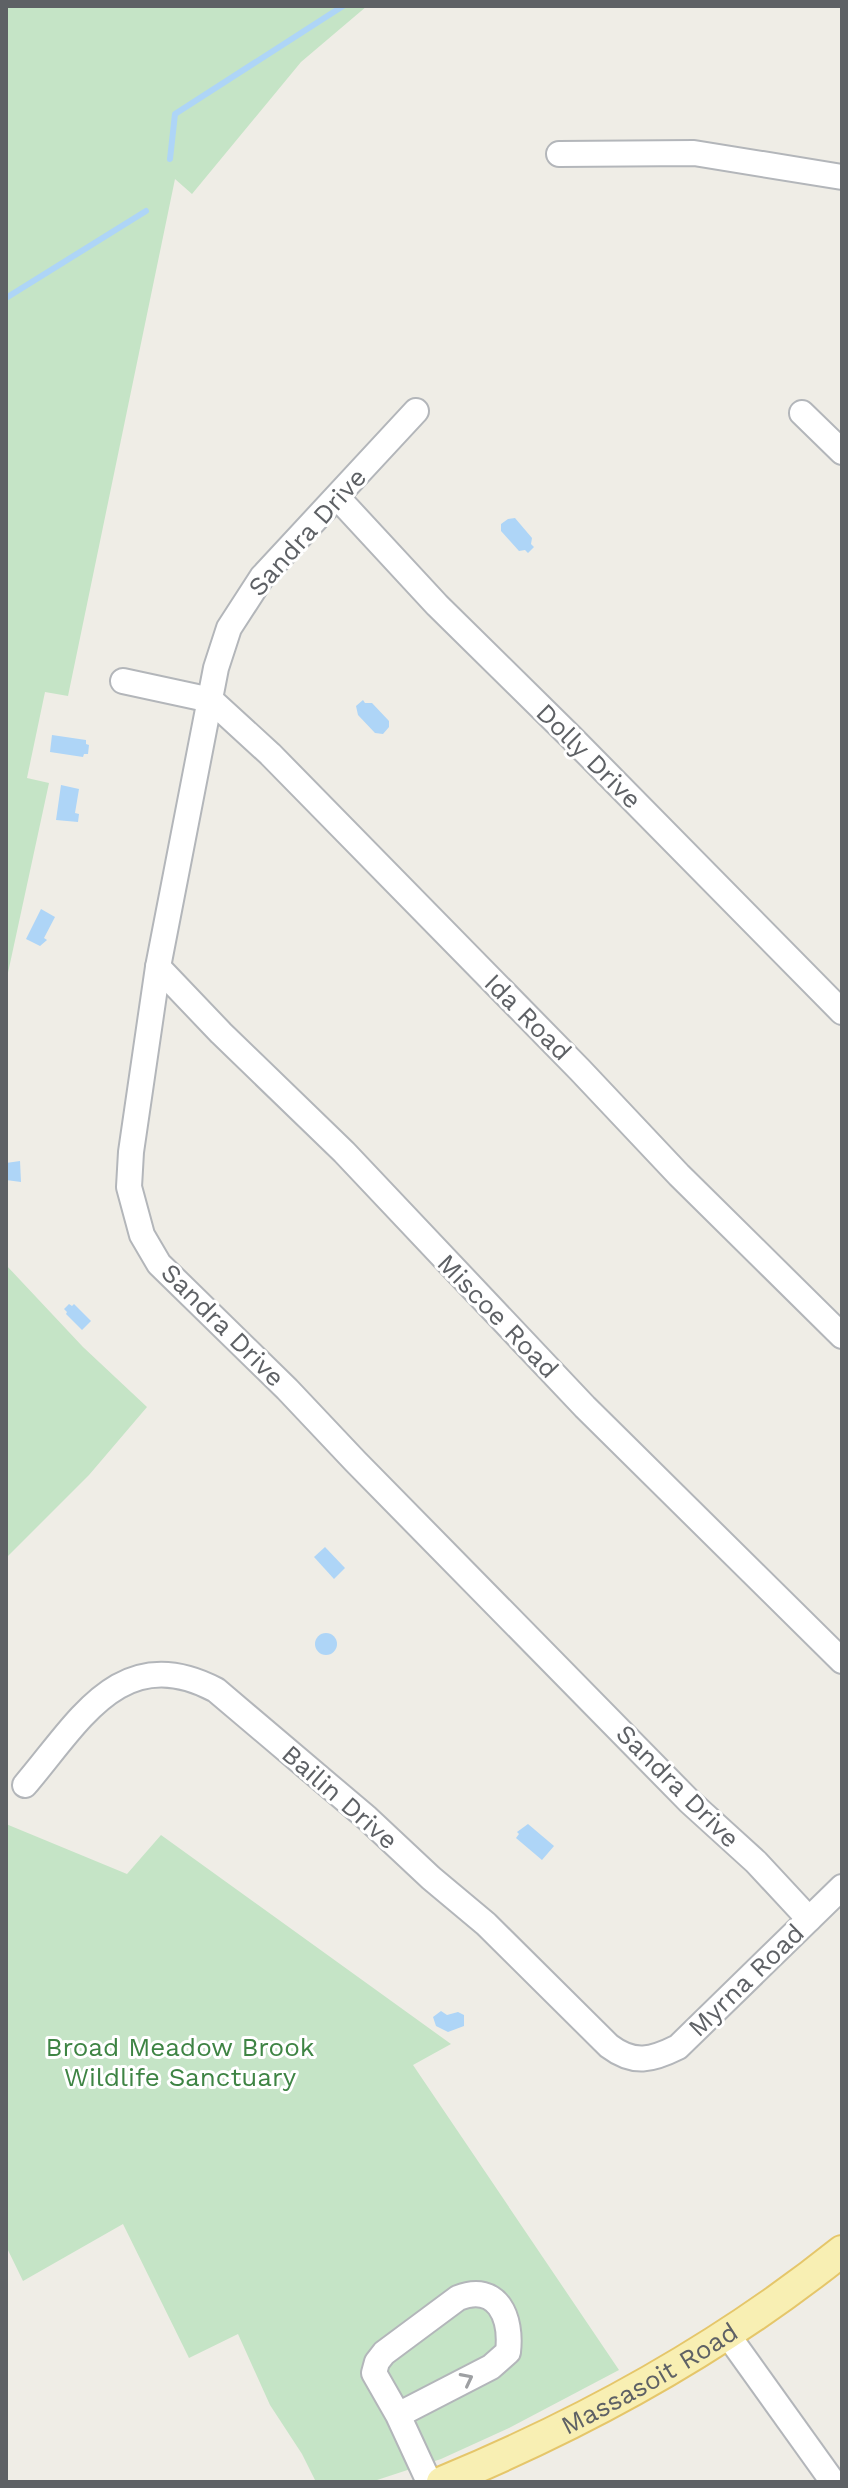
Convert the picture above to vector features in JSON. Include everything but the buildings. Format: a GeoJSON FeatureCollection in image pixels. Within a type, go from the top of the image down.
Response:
{"type":"FeatureCollection","features":[{"type":"Feature","properties":{"kind":"main road","name":"Massasoit Road"},"geometry":{"type":"LineString","coordinates":[[442,2482],[515,2452],[670,2370],[782,2297],[842,2251]]}},
{"type":"Feature","properties":{"kind":"street"},"geometry":{"type":"LineString","coordinates":[[559,154],[694,153],[842,177]]}},
{"type":"Feature","properties":{"kind":"street","name":"Sandra Drive"},"geometry":{"type":"LineString","coordinates":[[416,411],[262,577],[229,628],[216,668],[158,967],[131,1152],[129,1187],[142,1235],[154,1256],[690,1802],[756,1862],[809,1919]]}},
{"type":"Feature","properties":{"kind":"street"},"geometry":{"type":"LineString","coordinates":[[802,413],[842,452]]}},
{"type":"Feature","properties":{"kind":"street","name":"Dolly Drive"},"geometry":{"type":"LineString","coordinates":[[337,497],[437,605],[842,1012]]}},
{"type":"Feature","properties":{"kind":"street"},"geometry":{"type":"LineString","coordinates":[[123,681],[211,700]]}},
{"type":"Feature","properties":{"kind":"street","name":"Ida Road"},"geometry":{"type":"LineString","coordinates":[[211,700],[270,754],[679,1175],[842,1336]]}},
{"type":"Feature","properties":{"kind":"street","name":"Miscoe Road"},"geometry":{"type":"LineString","coordinates":[[158,967],[344,1152],[585,1407],[842,1661]]}},
{"type":"Feature","properties":{"kind":"street","name":"Bailin Drive"},"geometry":{"type":"LineString","coordinates":[[25,1785],[95,1705],[118,1684],[149,1674],[195,1679],[226,1698],[367,1818],[486,1924],[609,2046],[629,2058],[642,2061]]}},
{"type":"Feature","properties":{"kind":"street","name":"Myrna Road"},"geometry":{"type":"LineString","coordinates":[[642,2061],[657,2058],[678,2047],[842,1887]]}},
{"type":"Feature","properties":{"kind":"street"},"geometry":{"type":"LineString","coordinates":[[398,2415],[491,2367],[508,2352],[507,2322],[494,2300],[483,2294],[471,2293],[458,2298],[384,2353],[377,2362],[374,2373],[398,2415],[429,2482]]}},
{"type":"Feature","properties":{"kind":"street"},"geometry":{"type":"LineString","coordinates":[[727,2334],[833,2482]]}},
{"type":"Feature","properties":{"kind":"green space"},"geometry":{"type":"Polygon","coordinates":[[[6,6],[367,6],[301,62],[192,194],[175,179],[68,696],[45,692],[27,778],[49,783],[6,982],[6,6]]]}},
{"type":"Feature","properties":{"kind":"green space"},"geometry":{"type":"Polygon","coordinates":[[[6,1265],[83,1347],[147,1407],[89,1475],[6,1558],[6,1265]]]}},
{"type":"Feature","properties":{"kind":"green space","name":"Broad Meadow Brook Wildlife Sanctuary"},"geometry":{"type":"Polygon","coordinates":[[[6,1824],[127,1874],[161,1835],[451,2044],[413,2065],[619,2370],[509,2428],[441,2459],[371,2482],[316,2482],[270,2405],[238,2334],[189,2358],[123,2224],[23,2281],[6,2246],[6,1824]]]}},
{"type":"Feature","properties":{"kind":"water"},"geometry":{"type":"Polygon","coordinates":[[[515,518],[532,538],[534,547],[528,553],[519,551],[501,531],[501,524],[515,518]]]}},
{"type":"Feature","properties":{"kind":"water"},"geometry":{"type":"Polygon","coordinates":[[[363,700],[372,703],[389,721],[389,727],[383,734],[375,733],[358,715],[356,706],[363,700]]]}},
{"type":"Feature","properties":{"kind":"water"},"geometry":{"type":"Polygon","coordinates":[[[52,735],[86,740],[88,754],[83,757],[50,752],[52,735]]]}},
{"type":"Feature","properties":{"kind":"water"},"geometry":{"type":"Polygon","coordinates":[[[61,785],[79,789],[75,813],[79,814],[78,822],[56,820],[61,785]]]}},
{"type":"Feature","properties":{"kind":"water"},"geometry":{"type":"Polygon","coordinates":[[[41,909],[55,917],[44,938],[47,940],[40,946],[26,939],[41,909]]]}},
{"type":"Feature","properties":{"kind":"water"},"geometry":{"type":"Polygon","coordinates":[[[20,1161],[21,1182],[6,1180],[6,1163],[20,1161]]]}},
{"type":"Feature","properties":{"kind":"water"},"geometry":{"type":"Polygon","coordinates":[[[74,1304],[91,1321],[82,1330],[66,1314],[64,1309],[74,1304]]]}},
{"type":"Feature","properties":{"kind":"water"},"geometry":{"type":"Polygon","coordinates":[[[325,1547],[345,1568],[334,1579],[314,1557],[325,1547]]]}},
{"type":"Feature","properties":{"kind":"water"},"geometry":{"type":"Polygon","coordinates":[[[326,1633],[334,1636],[337,1644],[334,1652],[326,1655],[318,1652],[315,1644],[318,1636],[326,1633]]]}},
{"type":"Feature","properties":{"kind":"water"},"geometry":{"type":"Polygon","coordinates":[[[528,1824],[554,1846],[542,1860],[516,1838],[517,1832],[528,1824]]]}},
{"type":"Feature","properties":{"kind":"water"},"geometry":{"type":"Polygon","coordinates":[[[441,2011],[447,2015],[458,2012],[464,2015],[464,2026],[448,2032],[436,2026],[433,2017],[441,2011]]]}},
{"type":"Feature","properties":{"kind":"waterway"},"geometry":{"type":"LineString","coordinates":[[170,159],[175,114],[343,6]]}},
{"type":"Feature","properties":{"kind":"waterway"},"geometry":{"type":"LineString","coordinates":[[6,298],[146,211]]}}]}
